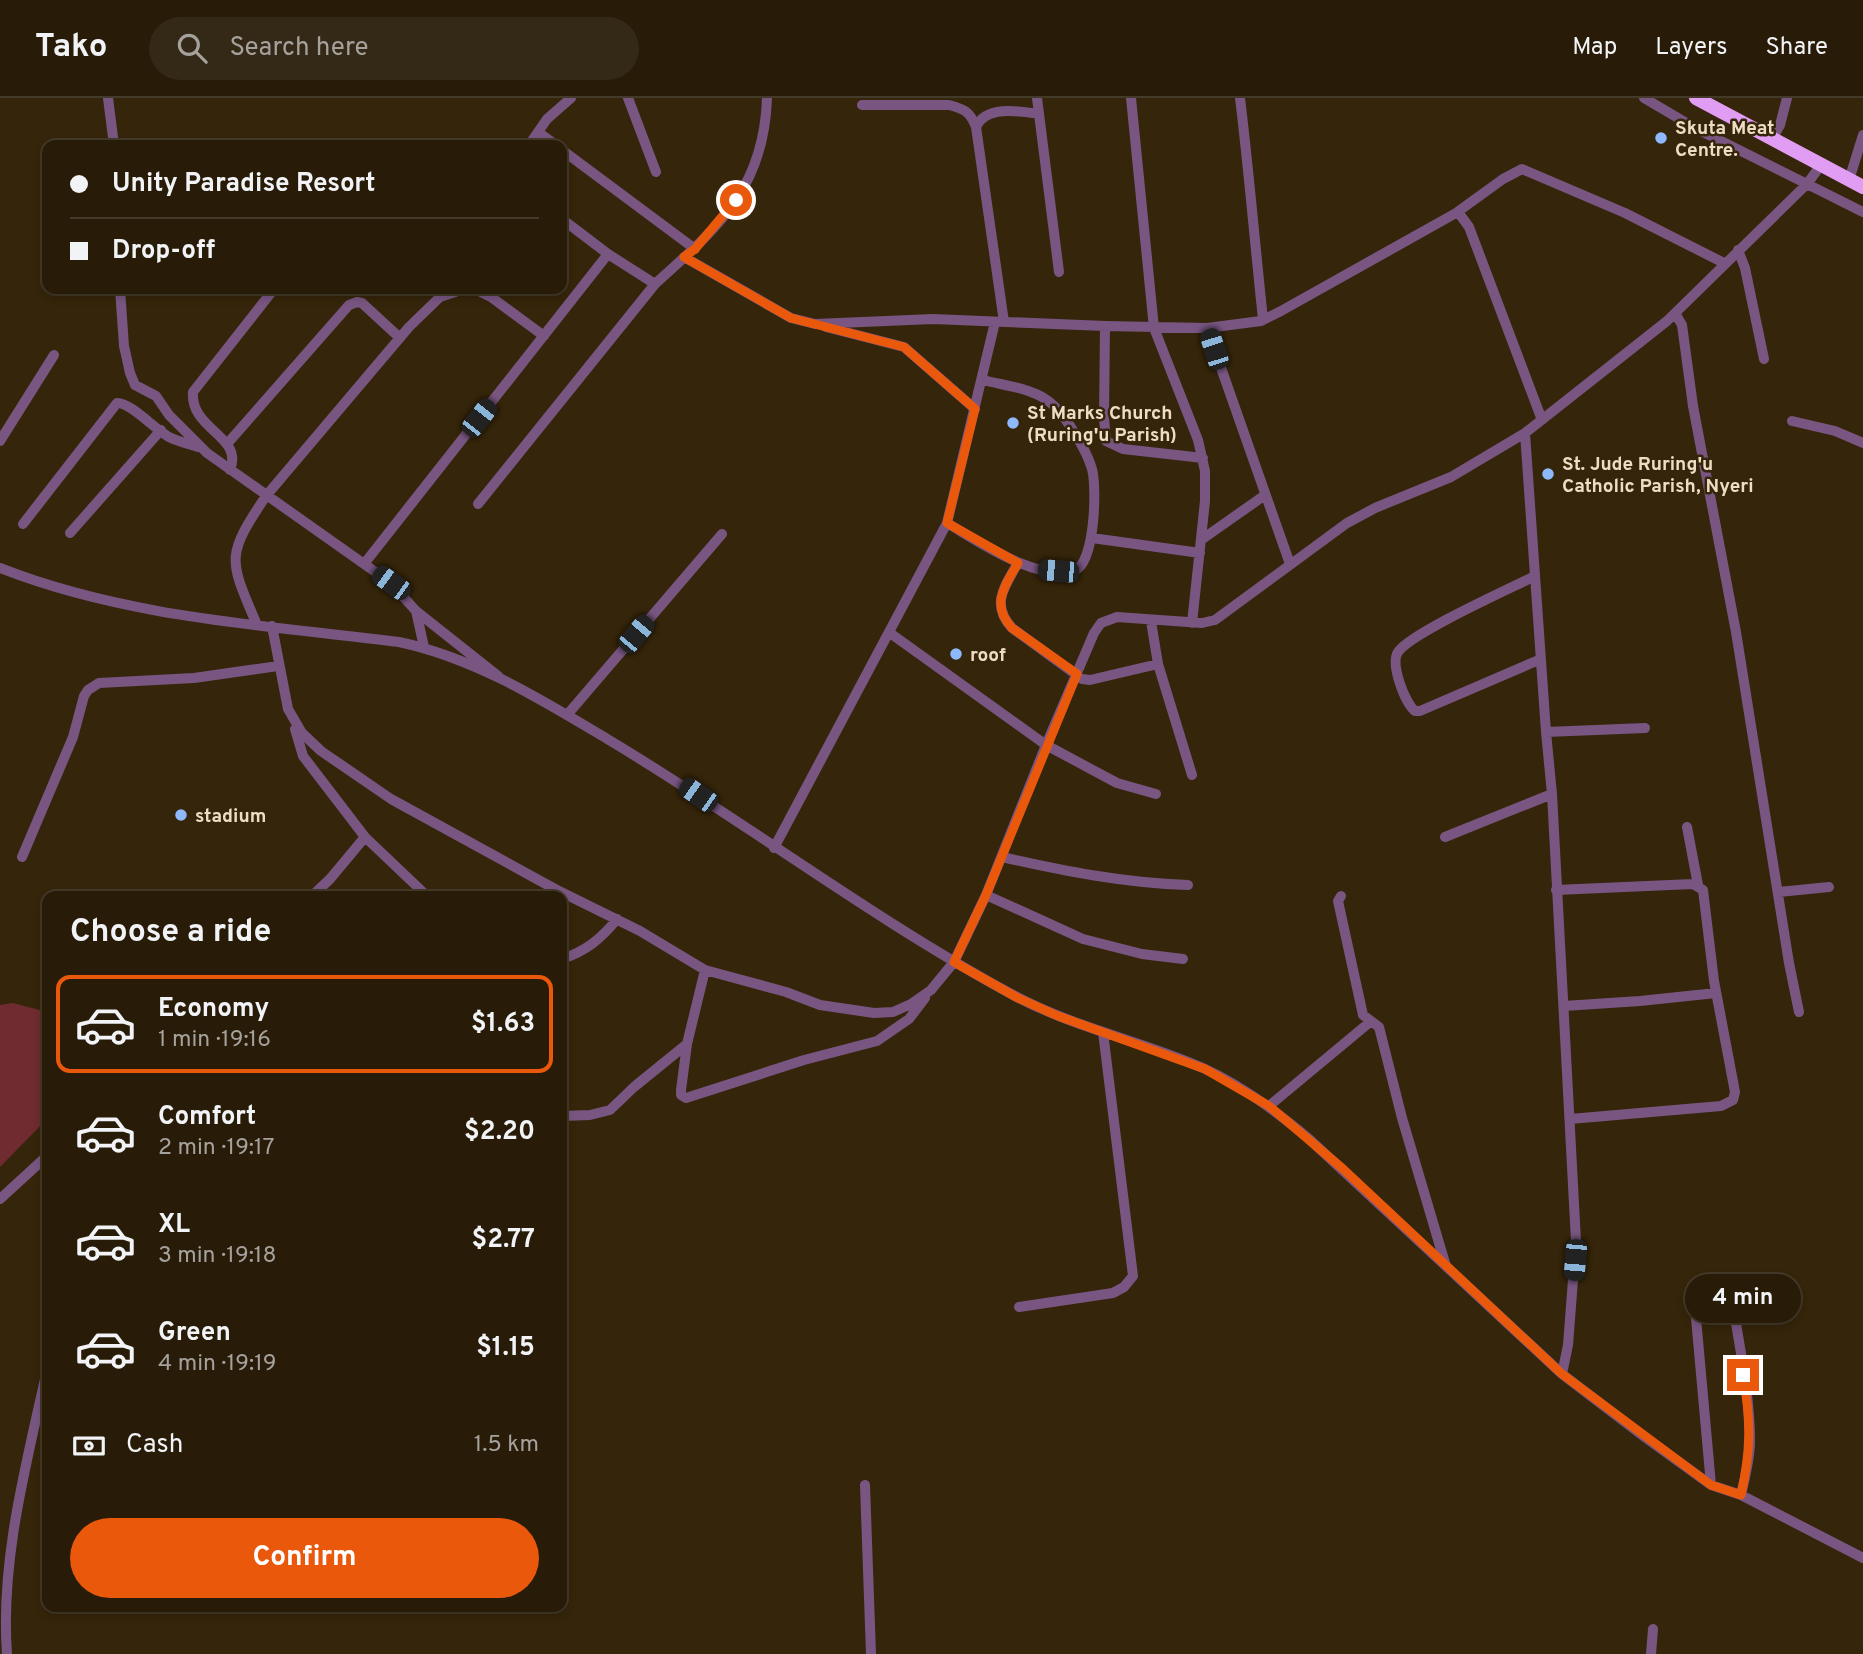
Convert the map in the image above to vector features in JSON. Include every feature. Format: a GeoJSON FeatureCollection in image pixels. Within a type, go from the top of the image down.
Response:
{"type":"FeatureCollection","features":[{"type":"Feature","properties":{"kind":"highway"},"geometry":{"type":"LineString","coordinates":[[1696,98],[1863,187]]}},
{"type":"Feature","properties":{"kind":"street"},"geometry":{"type":"LineString","coordinates":[[108,98],[113,140]]}},
{"type":"Feature","properties":{"kind":"street"},"geometry":{"type":"LineString","coordinates":[[532,140],[547,119],[571,98]]}},
{"type":"Feature","properties":{"kind":"street"},"geometry":{"type":"LineString","coordinates":[[628,98],[656,172]]}},
{"type":"Feature","properties":{"kind":"street"},"geometry":{"type":"LineString","coordinates":[[478,504],[655,284],[695,249],[726,215],[747,185],[757,160],[764,134],[766,98]]}},
{"type":"Feature","properties":{"kind":"street"},"geometry":{"type":"LineString","coordinates":[[1037,98],[1059,272]]}},
{"type":"Feature","properties":{"kind":"street"},"geometry":{"type":"LineString","coordinates":[[1131,98],[1154,328],[1203,458],[1205,501],[1192,622]]}},
{"type":"Feature","properties":{"kind":"street"},"geometry":{"type":"LineString","coordinates":[[1240,98],[1254,212],[1255,251],[1263,319]]}},
{"type":"Feature","properties":{"kind":"street"},"geometry":{"type":"LineString","coordinates":[[1644,98],[1663,103],[1695,128],[1863,212]]}},
{"type":"Feature","properties":{"kind":"street"},"geometry":{"type":"LineString","coordinates":[[1772,139],[1780,125],[1787,98]]}},
{"type":"Feature","properties":{"kind":"street"},"geometry":{"type":"LineString","coordinates":[[774,848],[947,523],[1000,322],[976,127],[967,111],[950,106],[862,105]]}},
{"type":"Feature","properties":{"kind":"street"},"geometry":{"type":"LineString","coordinates":[[976,127],[983,117],[995,112],[1039,114]]}},
{"type":"Feature","properties":{"kind":"street"},"geometry":{"type":"LineString","coordinates":[[538,132],[549,140]]}},
{"type":"Feature","properties":{"kind":"street"},"geometry":{"type":"LineString","coordinates":[[1849,180],[1863,135]]}},
{"type":"Feature","properties":{"kind":"street"},"geometry":{"type":"LineString","coordinates":[[567,154],[695,249]]}},
{"type":"Feature","properties":{"kind":"street"},"geometry":{"type":"LineString","coordinates":[[705,970],[687,1045],[681,1090],[681,1095],[686,1098],[804,1060],[877,1041],[909,1019],[954,962],[986,895],[1046,745],[1094,633],[1101,623],[1116,617],[1151,621],[1215,621],[1348,523],[1375,508],[1451,477],[1525,433],[1604,373],[1675,313],[1807,184],[1821,165]]}},
{"type":"Feature","properties":{"kind":"street"},"geometry":{"type":"LineString","coordinates":[[812,323],[933,319],[1207,328],[1263,319],[1316,293],[1456,212],[1522,169],[1625,214],[1724,263]]}},
{"type":"Feature","properties":{"kind":"street"},"geometry":{"type":"LineString","coordinates":[[1456,212],[1469,226],[1542,420]]}},
{"type":"Feature","properties":{"kind":"street"},"geometry":{"type":"LineString","coordinates":[[567,223],[608,254],[655,284]]}},
{"type":"Feature","properties":{"kind":"street"},"geometry":{"type":"LineString","coordinates":[[1738,250],[1745,268],[1764,359]]}},
{"type":"Feature","properties":{"kind":"street"},"geometry":{"type":"LineString","coordinates":[[364,564],[608,254]]}},
{"type":"Feature","properties":{"kind":"street"},"geometry":{"type":"LineString","coordinates":[[684,257],[791,318],[904,347],[975,409]]}},
{"type":"Feature","properties":{"kind":"street"},"geometry":{"type":"LineString","coordinates":[[120,294],[123,339],[135,385],[156,396],[169,415],[202,448],[391,583],[416,611],[485,663],[504,681]]}},
{"type":"Feature","properties":{"kind":"street"},"geometry":{"type":"LineString","coordinates":[[230,470],[234,455],[194,409],[193,392],[270,294]]}},
{"type":"Feature","properties":{"kind":"street"},"geometry":{"type":"LineString","coordinates":[[257,625],[238,579],[235,554],[242,532],[266,496],[439,294]]}},
{"type":"Feature","properties":{"kind":"street"},"geometry":{"type":"LineString","coordinates":[[485,294],[544,336]]}},
{"type":"Feature","properties":{"kind":"street"},"geometry":{"type":"LineString","coordinates":[[227,444],[349,305],[362,303],[400,338]]}},
{"type":"Feature","properties":{"kind":"street"},"geometry":{"type":"LineString","coordinates":[[1675,313],[1682,325],[1693,405],[1736,632],[1799,1012]]}},
{"type":"Feature","properties":{"kind":"street"},"geometry":{"type":"LineString","coordinates":[[1105,326],[1106,441],[1123,449],[1203,458]]}},
{"type":"Feature","properties":{"kind":"street"},"geometry":{"type":"LineString","coordinates":[[1207,328],[1290,564]]}},
{"type":"Feature","properties":{"kind":"street"},"geometry":{"type":"LineString","coordinates":[[0,441],[54,355]]}},
{"type":"Feature","properties":{"kind":"street"},"geometry":{"type":"LineString","coordinates":[[947,523],[1018,563],[1039,569],[1073,571],[1081,567],[1092,538],[1093,471],[1064,419],[1054,405],[1035,394],[983,380]]}},
{"type":"Feature","properties":{"kind":"street"},"geometry":{"type":"LineString","coordinates":[[23,524],[117,402],[169,437],[202,448]]}},
{"type":"Feature","properties":{"kind":"street"},"geometry":{"type":"LineString","coordinates":[[1792,421],[1835,431],[1863,443]]}},
{"type":"Feature","properties":{"kind":"street"},"geometry":{"type":"LineString","coordinates":[[70,533],[161,430]]}},
{"type":"Feature","properties":{"kind":"street"},"geometry":{"type":"LineString","coordinates":[[1525,433],[1552,794],[1576,1241],[1569,1345],[1562,1374]]}},
{"type":"Feature","properties":{"kind":"street"},"geometry":{"type":"LineString","coordinates":[[1201,540],[1265,495]]}},
{"type":"Feature","properties":{"kind":"street"},"geometry":{"type":"LineString","coordinates":[[566,715],[722,534]]}},
{"type":"Feature","properties":{"kind":"street"},"geometry":{"type":"LineString","coordinates":[[1092,538],[1200,553]]}},
{"type":"Feature","properties":{"kind":"street"},"geometry":{"type":"LineString","coordinates":[[1018,563],[1003,588],[1000,601],[1004,620],[1012,628],[1085,680],[1158,664]]}},
{"type":"Feature","properties":{"kind":"street"},"geometry":{"type":"LineString","coordinates":[[0,568],[33,581],[99,600],[165,613],[424,647],[504,681],[678,782],[774,848],[954,962],[1018,998],[1058,1016],[1205,1069],[1269,1106],[1327,1155],[1562,1374],[1711,1485],[1741,1495],[1863,1558]]}},
{"type":"Feature","properties":{"kind":"street"},"geometry":{"type":"LineString","coordinates":[[1535,576],[1416,637],[1398,653],[1395,664],[1409,704],[1415,712],[1420,712],[1541,659]]}},
{"type":"Feature","properties":{"kind":"street"},"geometry":{"type":"LineString","coordinates":[[416,611],[424,647]]}},
{"type":"Feature","properties":{"kind":"street"},"geometry":{"type":"LineString","coordinates":[[1151,621],[1158,664],[1192,775]]}},
{"type":"Feature","properties":{"kind":"street"},"geometry":{"type":"LineString","coordinates":[[272,626],[288,709],[303,756],[365,837],[422,891]]}},
{"type":"Feature","properties":{"kind":"street"},"geometry":{"type":"LineString","coordinates":[[890,633],[1046,745],[1117,783],[1156,794]]}},
{"type":"Feature","properties":{"kind":"street"},"geometry":{"type":"LineString","coordinates":[[774,848],[872,654]]}},
{"type":"Feature","properties":{"kind":"street"},"geometry":{"type":"LineString","coordinates":[[22,857],[73,737],[84,696],[92,686],[99,683],[194,678],[278,666]]}},
{"type":"Feature","properties":{"kind":"street"},"geometry":{"type":"LineString","coordinates":[[288,709],[302,733],[321,751],[391,799],[507,860],[559,891]]}},
{"type":"Feature","properties":{"kind":"street"},"geometry":{"type":"LineString","coordinates":[[1546,732],[1645,728]]}},
{"type":"Feature","properties":{"kind":"street"},"geometry":{"type":"LineString","coordinates":[[1445,837],[1552,794]]}},
{"type":"Feature","properties":{"kind":"street"},"geometry":{"type":"LineString","coordinates":[[1687,827],[1698,886]]}},
{"type":"Feature","properties":{"kind":"street"},"geometry":{"type":"LineString","coordinates":[[317,891],[365,837]]}},
{"type":"Feature","properties":{"kind":"street"},"geometry":{"type":"LineString","coordinates":[[1002,857],[1108,879],[1188,885]]}},
{"type":"Feature","properties":{"kind":"street"},"geometry":{"type":"LineString","coordinates":[[1556,890],[1698,886],[1703,890],[1716,993],[1734,1089],[1733,1100],[1721,1106],[1570,1119]]}},
{"type":"Feature","properties":{"kind":"street"},"geometry":{"type":"LineString","coordinates":[[1779,892],[1829,887]]}},
{"type":"Feature","properties":{"kind":"street"},"geometry":{"type":"LineString","coordinates":[[567,895],[617,919],[705,970],[786,992],[820,1005],[874,1013],[892,1012],[931,990]]}},
{"type":"Feature","properties":{"kind":"street"},"geometry":{"type":"LineString","coordinates":[[986,895],[1083,939],[1142,954],[1183,960]]}},
{"type":"Feature","properties":{"kind":"street"},"geometry":{"type":"LineString","coordinates":[[1341,896],[1338,901],[1363,1015],[1370,1023],[1379,1027],[1402,1118],[1446,1267]]}},
{"type":"Feature","properties":{"kind":"street"},"geometry":{"type":"LineString","coordinates":[[567,957],[593,945],[617,919]]}},
{"type":"Feature","properties":{"kind":"street"},"geometry":{"type":"LineString","coordinates":[[1564,1006],[1716,993]]}},
{"type":"Feature","properties":{"kind":"street"},"geometry":{"type":"LineString","coordinates":[[1269,1106],[1370,1023]]}},
{"type":"Feature","properties":{"kind":"street"},"geometry":{"type":"LineString","coordinates":[[1019,1307],[1113,1293],[1124,1287],[1133,1276],[1103,1032]]}},
{"type":"Feature","properties":{"kind":"street"},"geometry":{"type":"LineString","coordinates":[[567,1116],[590,1115],[610,1110],[687,1045]]}},
{"type":"Feature","properties":{"kind":"street"},"geometry":{"type":"LineString","coordinates":[[0,1199],[42,1161]]}},
{"type":"Feature","properties":{"kind":"street"},"geometry":{"type":"LineString","coordinates":[[1732,1299],[1746,1390],[1750,1442],[1741,1495]]}},
{"type":"Feature","properties":{"kind":"street"},"geometry":{"type":"LineString","coordinates":[[1696,1318],[1711,1485]]}},
{"type":"Feature","properties":{"kind":"street"},"geometry":{"type":"LineString","coordinates":[[7,1654],[3,1603],[7,1561],[15,1510],[42,1392]]}},
{"type":"Feature","properties":{"kind":"street"},"geometry":{"type":"LineString","coordinates":[[865,1485],[871,1654]]}},
{"type":"Feature","properties":{"kind":"street"},"geometry":{"type":"LineString","coordinates":[[1650,1654],[1653,1629]]}},
{"type":"Feature","properties":{"kind":"shaded area"},"geometry":{"type":"Polygon","coordinates":[[[13,1003],[42,1011],[42,1124],[0,1167],[0,1005],[13,1003]]]}},
{"type":"Feature","properties":{"kind":"place","name":"Skuta Meat Centre."},"geometry":{"type":"Point","coordinates":[1661,138]}},
{"type":"Feature","properties":{"kind":"place","name":"St Marks Church (Ruring'u Parish)"},"geometry":{"type":"Point","coordinates":[1013,423]}},
{"type":"Feature","properties":{"kind":"place","name":"St. Jude Ruring'u Catholic Parish, Nyeri"},"geometry":{"type":"Point","coordinates":[1548,474]}},
{"type":"Feature","properties":{"kind":"place","name":"roof"},"geometry":{"type":"Point","coordinates":[956,654]}},
{"type":"Feature","properties":{"kind":"place","name":"stadium"},"geometry":{"type":"Point","coordinates":[181,815]}},
{"type":"Feature","properties":{"kind":"route"},"geometry":{"type":"LineString","coordinates":[[736,200],[695,249],[684,257],[791,318],[904,347],[975,409],[947,523],[1018,563],[1003,588],[1000,601],[1004,620],[1077,674],[986,895],[954,962],[1018,998],[1058,1016],[1205,1069],[1269,1106],[1342,1168],[1562,1374],[1711,1485],[1741,1495],[1750,1442],[1743,1375]]}}]}
